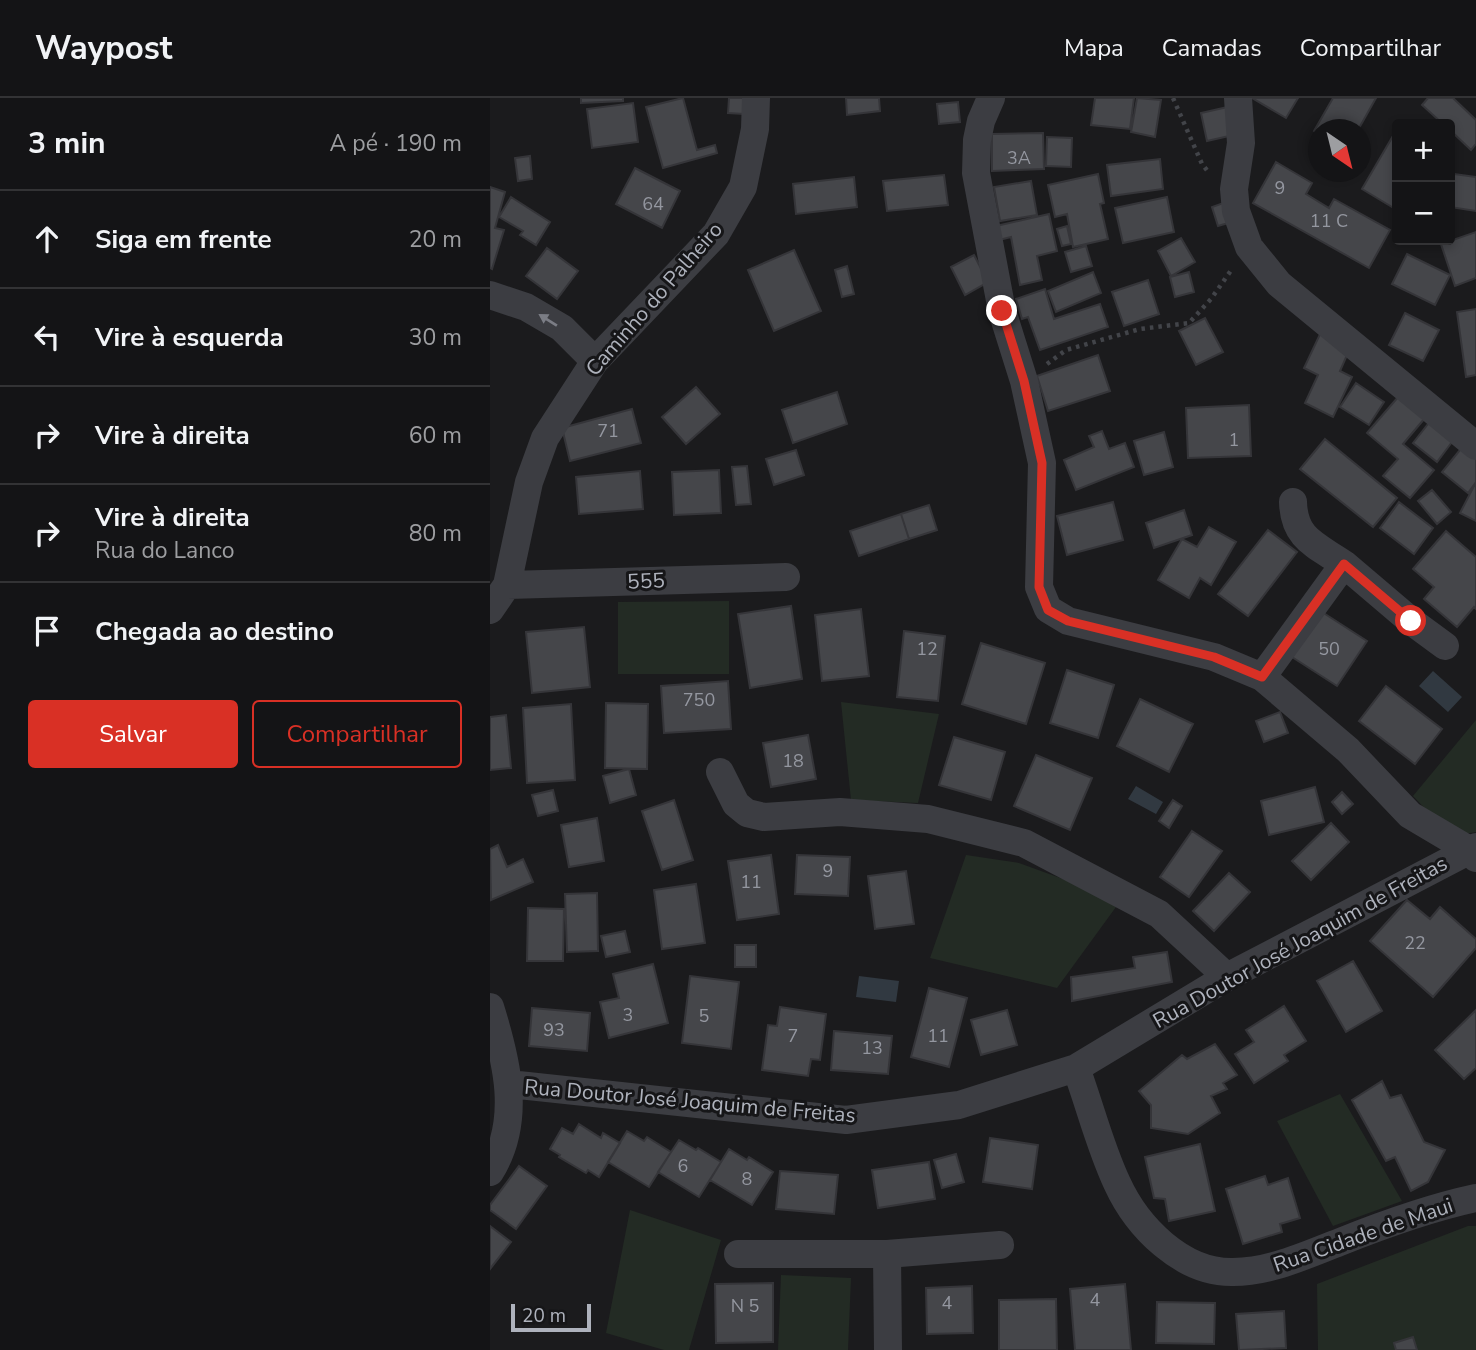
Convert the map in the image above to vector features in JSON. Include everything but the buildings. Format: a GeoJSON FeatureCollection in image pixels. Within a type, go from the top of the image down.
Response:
{"type":"FeatureCollection","features":[{"type":"Feature","properties":{"kind":"street","name":"Caminho do Palheiro"},"geometry":{"type":"LineString","coordinates":[[490,610],[507,585],[529,482],[545,438],[596,361],[716,234],[743,187],[755,129],[756,98]]}},
{"type":"Feature","properties":{"kind":"street"},"geometry":{"type":"LineString","coordinates":[[991,98],[981,121],[977,140],[976,173],[1002,311],[1024,381],[1042,463],[1039,587],[1048,610],[1068,621],[1214,657],[1262,677],[1348,750],[1410,815],[1474,851]]}},
{"type":"Feature","properties":{"kind":"street"},"geometry":{"type":"LineString","coordinates":[[1238,98],[1241,143],[1234,189],[1236,211],[1248,247],[1279,284],[1476,446]]}},
{"type":"Feature","properties":{"kind":"street"},"geometry":{"type":"LineString","coordinates":[[490,295],[526,306],[562,328],[596,361]]}},
{"type":"Feature","properties":{"kind":"street"},"geometry":{"type":"LineString","coordinates":[[1293,502],[1294,518],[1302,535],[1344,564],[1411,621],[1446,646]]}},
{"type":"Feature","properties":{"kind":"street"},"geometry":{"type":"LineString","coordinates":[[1262,677],[1344,564]]}},
{"type":"Feature","properties":{"kind":"street","name":"555"},"geometry":{"type":"LineString","coordinates":[[507,585],[786,577]]}},
{"type":"Feature","properties":{"kind":"street"},"geometry":{"type":"LineString","coordinates":[[720,772],[736,804],[747,813],[764,817],[841,812],[928,819],[1024,843],[1159,914],[1227,977]]}},
{"type":"Feature","properties":{"kind":"street","name":"Rua Doutor José Joaquim de Freitas"},"geometry":{"type":"LineString","coordinates":[[509,1084],[846,1120],[959,1105],[1076,1068],[1227,977],[1474,851]]}},
{"type":"Feature","properties":{"kind":"street"},"geometry":{"type":"LineString","coordinates":[[490,1007],[509,1084],[508,1128],[490,1172]]}},
{"type":"Feature","properties":{"kind":"street","name":"Rua Cidade de Maui"},"geometry":{"type":"LineString","coordinates":[[1076,1068],[1117,1184],[1142,1224],[1172,1251],[1205,1269],[1233,1272],[1271,1268],[1434,1207],[1476,1198]]}},
{"type":"Feature","properties":{"kind":"street"},"geometry":{"type":"LineString","coordinates":[[737,1254],[887,1254],[1000,1245]]}},
{"type":"Feature","properties":{"kind":"street"},"geometry":{"type":"LineString","coordinates":[[887,1254],[888,1350]]}},
{"type":"Feature","properties":{"kind":"path"},"geometry":{"type":"LineString","coordinates":[[1173,98],[1202,164],[1236,211]]}},
{"type":"Feature","properties":{"kind":"path"},"geometry":{"type":"LineString","coordinates":[[1024,381],[1066,350],[1140,329],[1189,323],[1211,299],[1248,247]]}},
{"type":"Feature","properties":{"kind":"shaded area"},"geometry":{"type":"Polygon","coordinates":[[[729,601],[729,674],[618,674],[618,602],[729,601]]]}},
{"type":"Feature","properties":{"kind":"shaded area"},"geometry":{"type":"Polygon","coordinates":[[[1433,671],[1462,697],[1448,712],[1419,686],[1433,671]]]}},
{"type":"Feature","properties":{"kind":"shaded area"},"geometry":{"type":"Polygon","coordinates":[[[841,702],[939,714],[918,803],[851,800],[841,702]]]}},
{"type":"Feature","properties":{"kind":"shaded area"},"geometry":{"type":"Polygon","coordinates":[[[1476,720],[1476,832],[1457,832],[1441,823],[1413,796],[1476,720]]]}},
{"type":"Feature","properties":{"kind":"shaded area"},"geometry":{"type":"Polygon","coordinates":[[[1136,786],[1163,802],[1156,814],[1128,799],[1136,786]]]}},
{"type":"Feature","properties":{"kind":"shaded area"},"geometry":{"type":"Polygon","coordinates":[[[966,855],[1019,863],[1085,887],[1116,907],[1057,988],[930,958],[966,855]]]}},
{"type":"Feature","properties":{"kind":"shaded area"},"geometry":{"type":"Polygon","coordinates":[[[859,976],[899,981],[896,1002],[856,997],[859,976]]]}},
{"type":"Feature","properties":{"kind":"shaded area"},"geometry":{"type":"Polygon","coordinates":[[[1340,1094],[1402,1201],[1333,1226],[1277,1121],[1340,1094]]]}},
{"type":"Feature","properties":{"kind":"shaded area"},"geometry":{"type":"Polygon","coordinates":[[[630,1210],[721,1240],[689,1350],[664,1350],[606,1333],[630,1210]]]}},
{"type":"Feature","properties":{"kind":"shaded area"},"geometry":{"type":"Polygon","coordinates":[[[1468,1226],[1476,1226],[1476,1350],[1318,1350],[1317,1284],[1468,1226]]]}},
{"type":"Feature","properties":{"kind":"shaded area"},"geometry":{"type":"Polygon","coordinates":[[[781,1275],[851,1278],[848,1350],[778,1350],[781,1275]]]}},
{"type":"Feature","properties":{"kind":"route"},"geometry":{"type":"LineString","coordinates":[[1002,311],[1024,381],[1042,463],[1039,587],[1048,610],[1068,621],[1214,657],[1262,677],[1344,564],[1411,621]]}}]}
